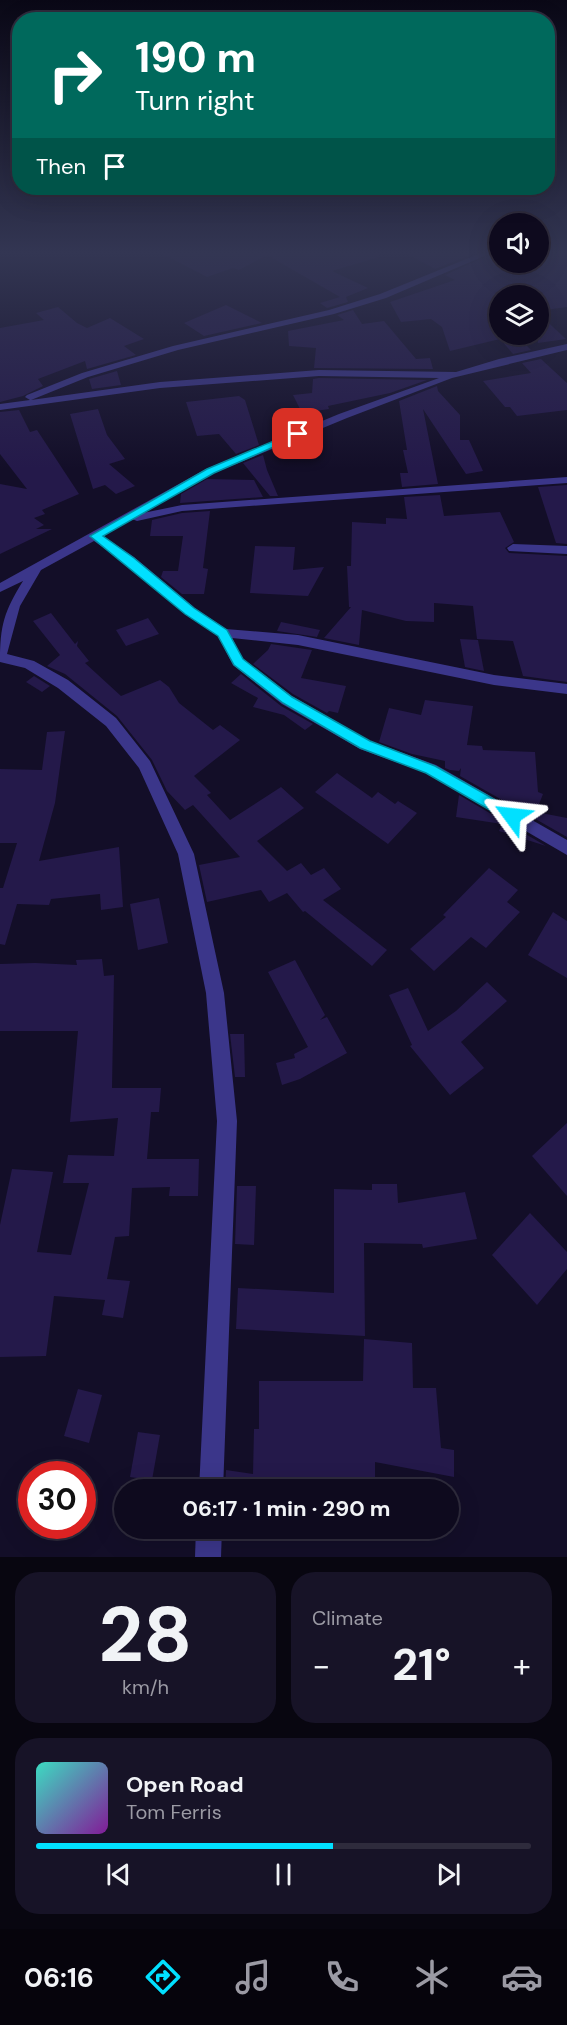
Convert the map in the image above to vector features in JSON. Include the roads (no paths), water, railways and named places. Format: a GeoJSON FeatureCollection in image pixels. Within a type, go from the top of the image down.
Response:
{"type":"FeatureCollection","features":[{"type":"Feature","properties":{"kind":"street"},"geometry":{"type":"LineString","coordinates":[[4,406],[85,375],[176,348],[281,324]]}},
{"type":"Feature","properties":{"kind":"street"},"geometry":{"type":"LineString","coordinates":[[0,588],[210,471],[343,416],[457,375],[502,361],[567,347]]}},
{"type":"Feature","properties":{"kind":"street"},"geometry":{"type":"LineString","coordinates":[[4,406],[160,386],[319,373],[457,375]]}},
{"type":"Feature","properties":{"kind":"street"},"geometry":{"type":"LineString","coordinates":[[119,522],[182,508],[567,480]]}},
{"type":"Feature","properties":{"kind":"street"},"geometry":{"type":"LineString","coordinates":[[95,536],[130,561],[190,611],[223,633],[298,640],[494,680],[567,689]]}},
{"type":"Feature","properties":{"kind":"street"},"geometry":{"type":"LineString","coordinates":[[513,548],[567,550]]}},
{"type":"Feature","properties":{"kind":"street"},"geometry":{"type":"LineString","coordinates":[[35,570],[14,606],[0,656],[29,664],[55,679],[111,722],[145,765],[186,854],[215,993],[227,1121],[211,1479]]}},
{"type":"Feature","properties":{"kind":"street"},"geometry":{"type":"LineString","coordinates":[[223,633],[238,662],[287,700],[365,745],[431,770],[567,848]]}},
{"type":"Feature","properties":{"kind":"street"},"geometry":{"type":"LineString","coordinates":[[208,1557],[209,1539]]}}]}
